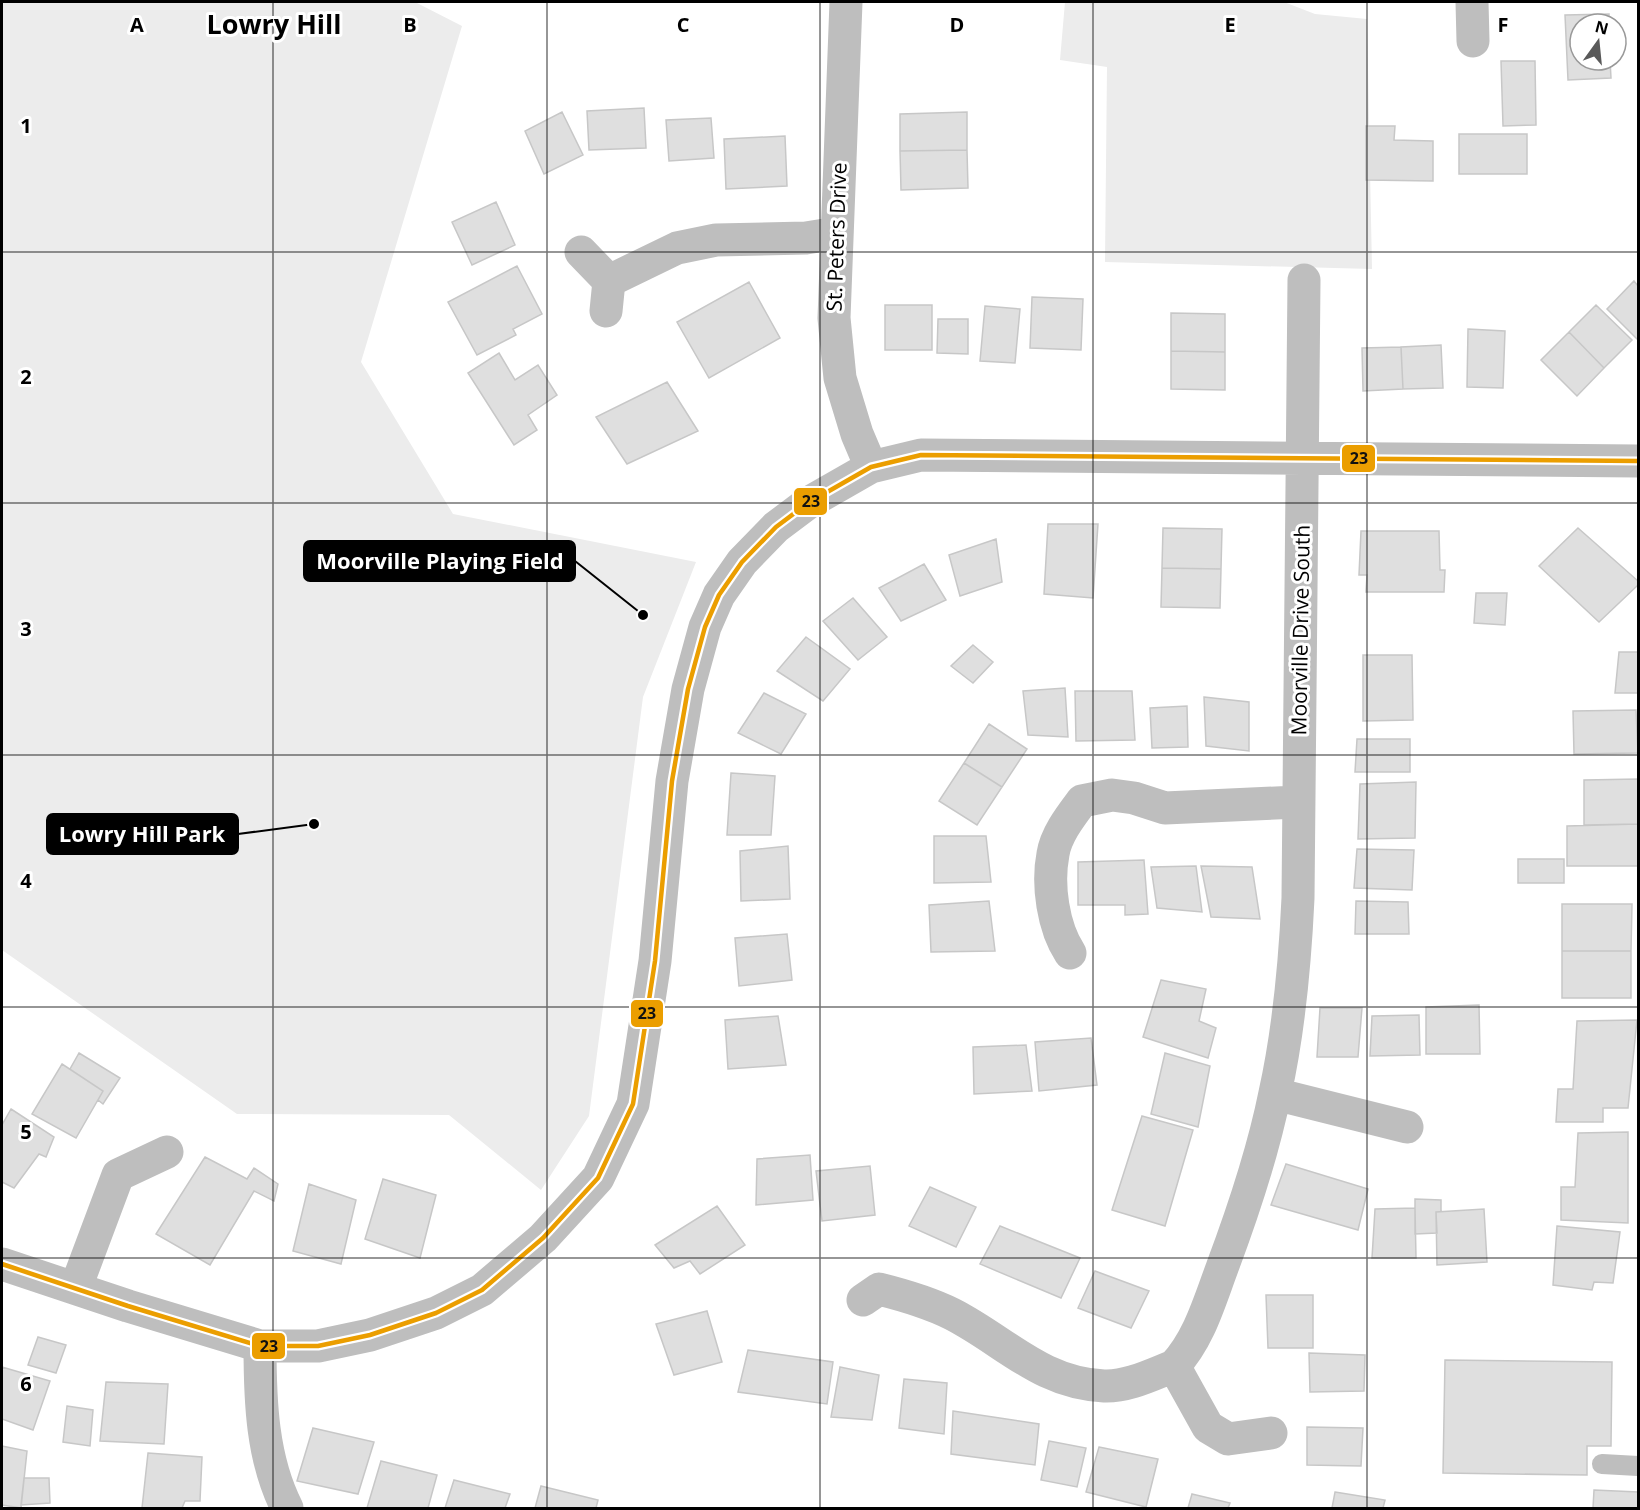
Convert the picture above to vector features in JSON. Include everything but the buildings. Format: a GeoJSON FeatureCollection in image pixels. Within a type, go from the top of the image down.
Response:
{"type":"FeatureCollection","features":[{"type":"Feature","properties":{"kind":"street","name":"St. Peters Drive"},"geometry":{"type":"LineString","coordinates":[[846,2],[834,318],[840,378],[856,434],[871,466]]}},
{"type":"Feature","properties":{"kind":"street"},"geometry":{"type":"LineString","coordinates":[[1472,2],[1473,41]]}},
{"type":"Feature","properties":{"kind":"street"},"geometry":{"type":"LineString","coordinates":[[581,252],[608,296],[677,248],[716,240],[806,238],[837,233]]}},
{"type":"Feature","properties":{"kind":"street","name":"Moorville Drive South"},"geometry":{"type":"LineString","coordinates":[[1174,1366],[1188,1351],[1240,1221],[1275,1094],[1295,952],[1298,898],[1297,801],[1305,280]]}},
{"type":"Feature","properties":{"kind":"street"},"geometry":{"type":"LineString","coordinates":[[2,1264],[128,1306],[260,1346],[318,1346],[370,1335],[436,1313],[482,1290],[543,1238],[598,1178],[633,1104],[655,961],[672,781],[688,689],[705,627],[719,595],[742,562],[776,527],[808,503],[871,466],[921,455],[1638,461]]}},
{"type":"Feature","properties":{"kind":"street"},"geometry":{"type":"LineString","coordinates":[[1070,953],[1060,938],[1056,921],[1052,884],[1053,854],[1064,825],[1082,801],[1112,795],[1134,798],[1165,808],[1297,801]]}},
{"type":"Feature","properties":{"kind":"street"},"geometry":{"type":"LineString","coordinates":[[1275,1094],[1407,1127]]}},
{"type":"Feature","properties":{"kind":"street"},"geometry":{"type":"LineString","coordinates":[[76,1287],[118,1175],[167,1152]]}},
{"type":"Feature","properties":{"kind":"street"},"geometry":{"type":"LineString","coordinates":[[863,1300],[879,1289],[952,1314],[1039,1370],[1070,1379],[1105,1386],[1133,1382],[1174,1366],[1208,1427],[1228,1439],[1271,1433]]}},
{"type":"Feature","properties":{"kind":"street"},"geometry":{"type":"LineString","coordinates":[[260,1346],[266,1445],[277,1489],[287,1509]]}},
{"type":"Feature","properties":{"kind":"lane"},"geometry":{"type":"LineString","coordinates":[[1602,1464],[1638,1466]]}},
{"type":"Feature","properties":{"kind":"shaded area"},"geometry":{"type":"Polygon","coordinates":[[[2,2],[415,2],[462,26],[361,362],[453,514],[696,562],[643,697],[589,1116],[541,1190],[449,1115],[237,1114],[2,950],[2,2]]]}},
{"type":"Feature","properties":{"kind":"shaded area"},"geometry":{"type":"Polygon","coordinates":[[[1065,2],[1284,2],[1315,14],[1367,19],[1372,269],[1105,262],[1107,67],[1060,60],[1065,2]]]}},
{"type":"Feature","properties":{"kind":"transit line","name":"23"},"geometry":{"type":"LineString","coordinates":[[2,1264],[128,1306],[260,1346],[318,1346],[370,1335],[436,1313],[482,1290],[543,1238],[598,1178],[633,1104],[655,961],[672,781],[688,689],[705,627],[719,595],[742,562],[776,527],[808,503],[871,467],[921,455],[1638,461]]}},
{"type":"Feature","properties":{"kind":"place","name":"Moorville Playing Field"},"geometry":{"type":"Point","coordinates":[643,615]}},
{"type":"Feature","properties":{"kind":"place","name":"Lowry Hill Park"},"geometry":{"type":"Point","coordinates":[314,824]}},
{"type":"Feature","properties":{"kind":"district","name":"Lowry Hill"},"geometry":{"type":"Point","coordinates":[274,25]}}]}
